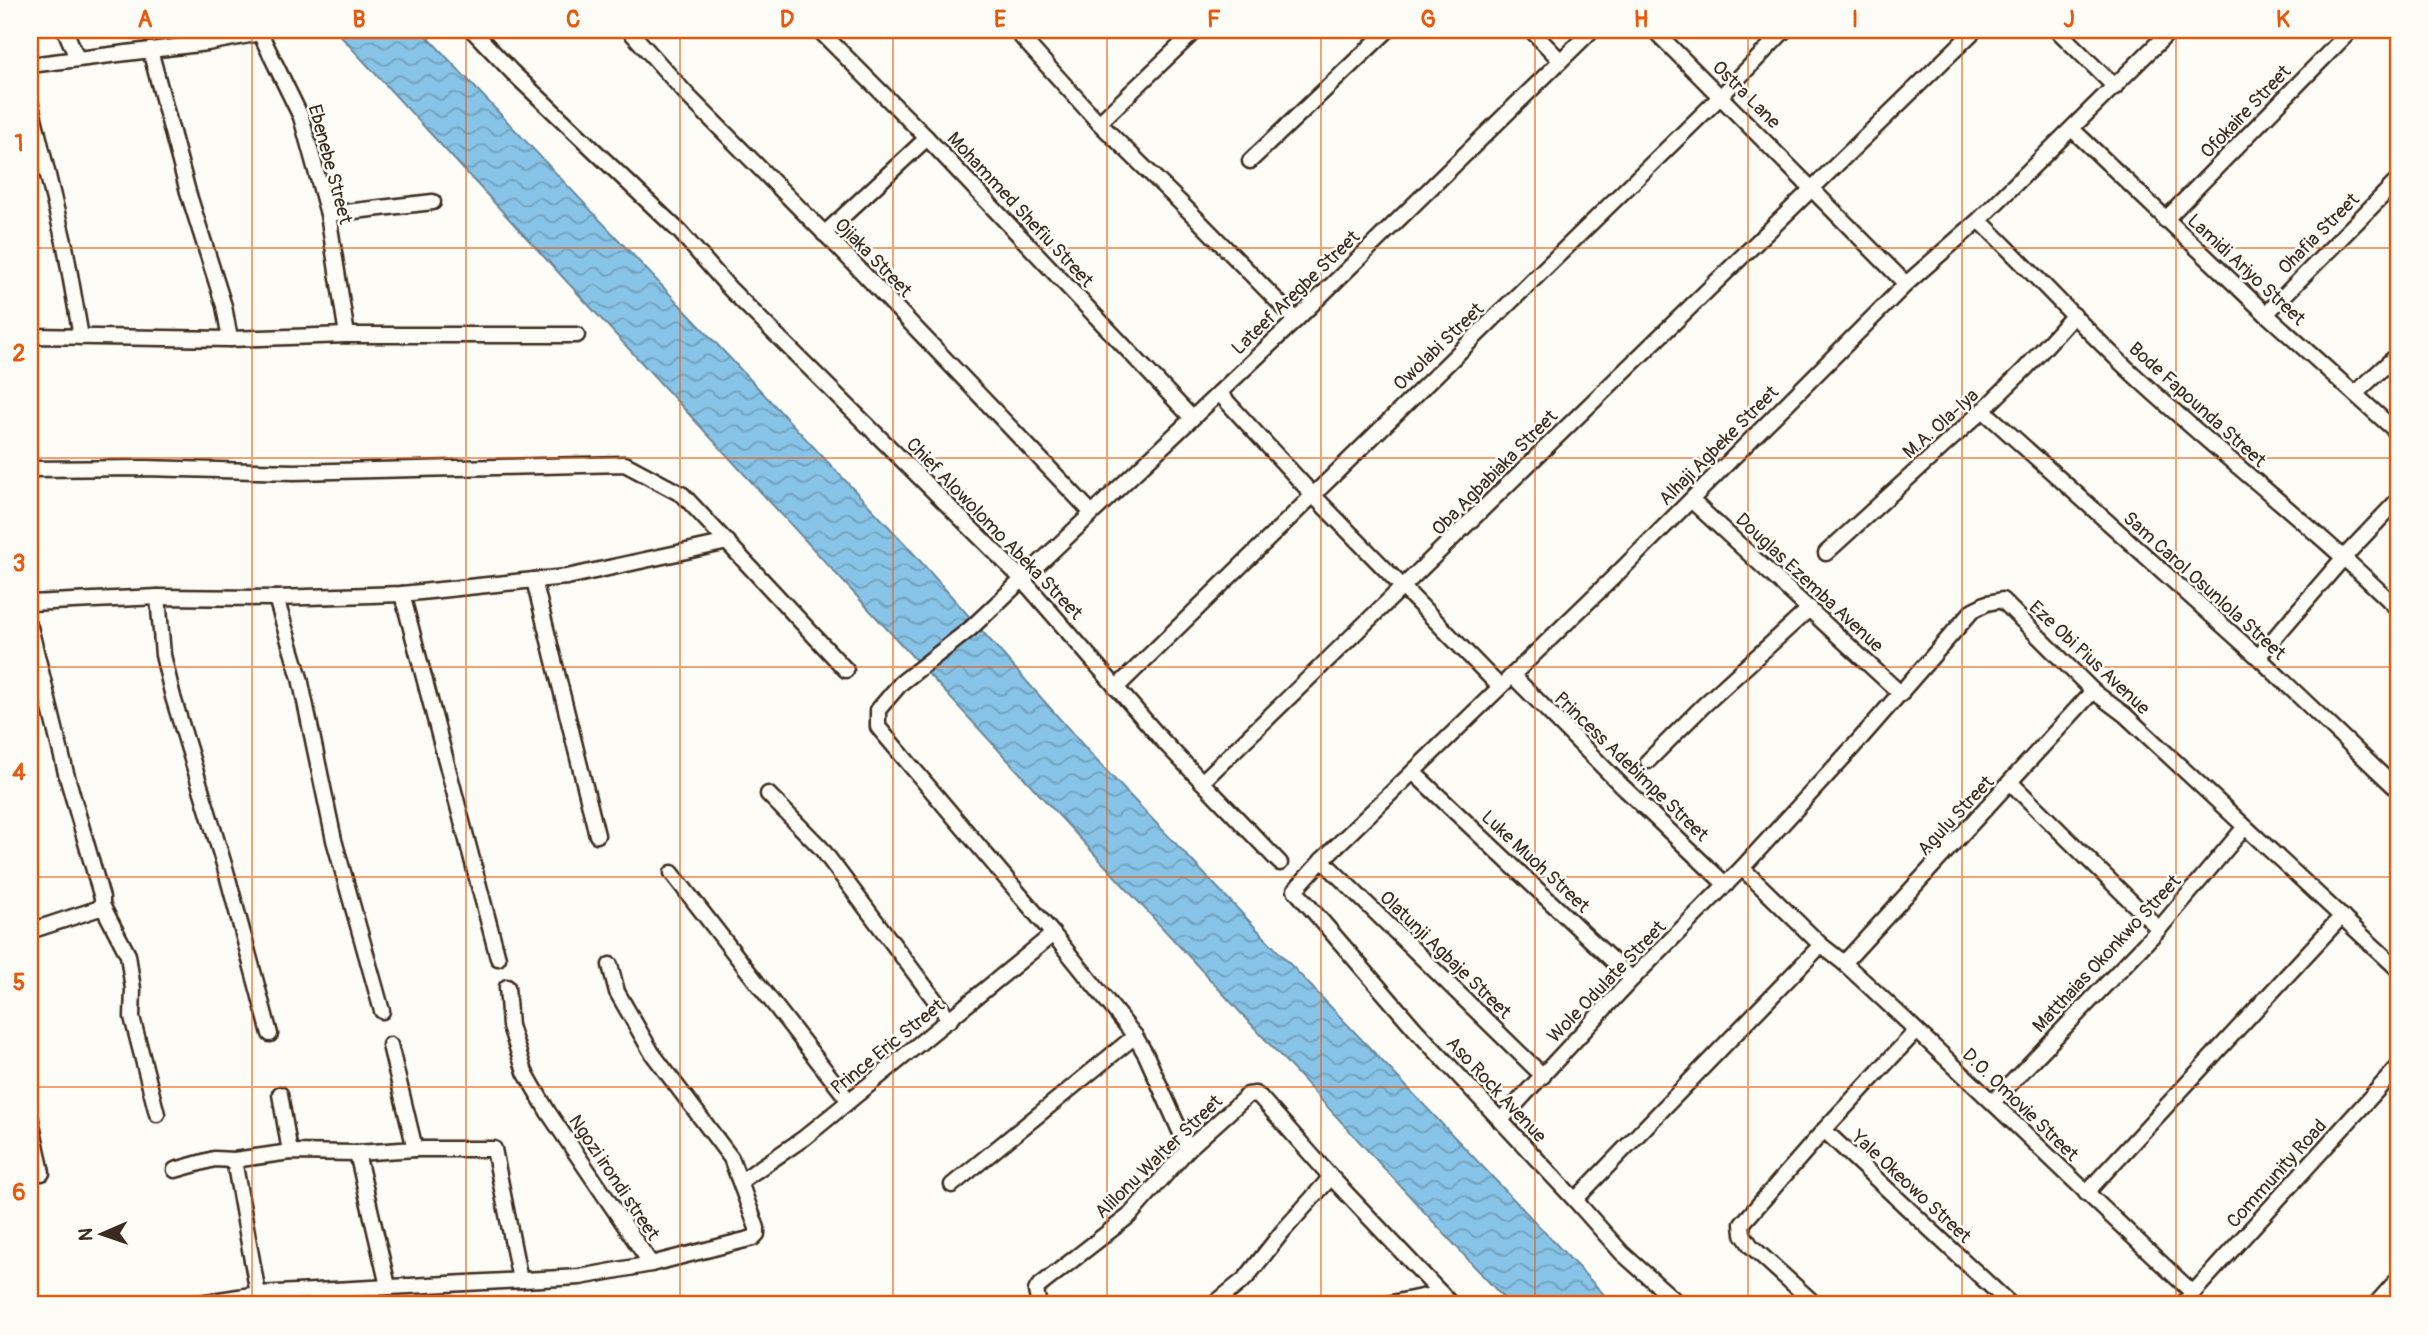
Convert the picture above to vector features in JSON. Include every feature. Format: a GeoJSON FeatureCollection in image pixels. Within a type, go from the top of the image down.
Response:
{"type":"FeatureCollection","features":[{"type":"Feature","properties":{"kind":"street"},"geometry":{"type":"LineString","coordinates":[[65,30],[76,58]]}},
{"type":"Feature","properties":{"kind":"street","name":"Chief Alowolomo Abeka Street"},"geometry":{"type":"LineString","coordinates":[[472,30],[512,72],[680,232],[730,289],[1022,579],[1116,688],[1280,863]]}},
{"type":"Feature","properties":{"kind":"street","name":"Ojiaka Street"},"geometry":{"type":"LineString","coordinates":[[629,30],[689,97],[1091,512]]}},
{"type":"Feature","properties":{"kind":"street","name":"Mohammed Shefiu Street"},"geometry":{"type":"LineString","coordinates":[[819,30],[927,138],[1192,418]]}},
{"type":"Feature","properties":{"kind":"street"},"geometry":{"type":"LineString","coordinates":[[1014,30],[1099,123],[1296,320]]}},
{"type":"Feature","properties":{"kind":"street"},"geometry":{"type":"LineString","coordinates":[[1099,123],[1196,30]]}},
{"type":"Feature","properties":{"kind":"street"},"geometry":{"type":"LineString","coordinates":[[1250,162],[1388,30]]}},
{"type":"Feature","properties":{"kind":"street"},"geometry":{"type":"LineString","coordinates":[[1531,30],[1560,60]]}},
{"type":"Feature","properties":{"kind":"street","name":"Lateef Aregbe Street"},"geometry":{"type":"LineString","coordinates":[[1188,1149],[1135,1036],[1053,934],[878,727],[878,710],[901,683],[970,629],[1296,320],[1592,30]]}},
{"type":"Feature","properties":{"kind":"street","name":"Ostra Lane"},"geometry":{"type":"LineString","coordinates":[[1654,30],[1906,284]]}},
{"type":"Feature","properties":{"kind":"street","name":"Owolabi Street"},"geometry":{"type":"LineString","coordinates":[[1116,688],[1721,96],[1785,30]]}},
{"type":"Feature","properties":{"kind":"street","name":"Oba Agbabiaka Street"},"geometry":{"type":"LineString","coordinates":[[1202,782],[1975,30]]}},
{"type":"Feature","properties":{"kind":"street"},"geometry":{"type":"LineString","coordinates":[[2057,30],[2115,87]]}},
{"type":"Feature","properties":{"kind":"street","name":"Alhaji Agbeke Street"},"geometry":{"type":"LineString","coordinates":[[1295,890],[1322,860],[1691,500],[1906,284],[1979,220],[2171,30]]}},
{"type":"Feature","properties":{"kind":"street","name":"Ofokaire Street"},"geometry":{"type":"LineString","coordinates":[[2165,220],[2351,30]]}},
{"type":"Feature","properties":{"kind":"street","name":"Ebenebe Street"},"geometry":{"type":"LineString","coordinates":[[30,65],[150,50],[206,36],[260,33],[301,117],[328,214],[347,335]]}},
{"type":"Feature","properties":{"kind":"street"},"geometry":{"type":"LineString","coordinates":[[150,50],[188,192],[224,306],[230,339]]}},
{"type":"Feature","properties":{"kind":"street"},"geometry":{"type":"LineString","coordinates":[[30,101],[65,246],[81,337]]}},
{"type":"Feature","properties":{"kind":"street","name":"Lamidi Ariyo Street"},"geometry":{"type":"LineString","coordinates":[[2072,130],[2266,314],[2398,433]]}},
{"type":"Feature","properties":{"kind":"street"},"geometry":{"type":"LineString","coordinates":[[824,234],[927,138]]}},
{"type":"Feature","properties":{"kind":"street","name":"Ohafia Street"},"geometry":{"type":"LineString","coordinates":[[2266,314],[2398,180]]}},
{"type":"Feature","properties":{"kind":"street"},"geometry":{"type":"LineString","coordinates":[[328,214],[433,202]]}},
{"type":"Feature","properties":{"kind":"street","name":"Bode Fapounda Street"},"geometry":{"type":"LineString","coordinates":[[1979,220],[2133,374],[2345,556],[2398,608]]}},
{"type":"Feature","properties":{"kind":"street","name":"M.A. Ola-Iya"},"geometry":{"type":"LineString","coordinates":[[1826,554],[1983,410],[2074,315]]}},
{"type":"Feature","properties":{"kind":"street"},"geometry":{"type":"LineString","coordinates":[[30,336],[230,339],[347,335],[577,335]]}},
{"type":"Feature","properties":{"kind":"street"},"geometry":{"type":"LineString","coordinates":[[2356,393],[2398,354]]}},
{"type":"Feature","properties":{"kind":"street"},"geometry":{"type":"LineString","coordinates":[[1219,393],[1313,495],[1499,686]]}},
{"type":"Feature","properties":{"kind":"street","name":"Sam Carol Osunlola Street"},"geometry":{"type":"LineString","coordinates":[[1983,410],[2258,657],[2398,790]]}},
{"type":"Feature","properties":{"kind":"street"},"geometry":{"type":"LineString","coordinates":[[30,469],[145,468],[294,472],[625,464],[683,495],[846,670]]}},
{"type":"Feature","properties":{"kind":"street","name":"Douglas Ezemba Avenue"},"geometry":{"type":"LineString","coordinates":[[1691,500],[1901,694]]}},
{"type":"Feature","properties":{"kind":"street"},"geometry":{"type":"LineString","coordinates":[[2258,657],[2345,556],[2398,500]]}},
{"type":"Feature","properties":{"kind":"street"},"geometry":{"type":"LineString","coordinates":[[30,603],[158,597],[276,598],[402,594],[567,577],[728,542]]}},
{"type":"Feature","properties":{"kind":"street"},"geometry":{"type":"LineString","coordinates":[[534,580],[597,835]]}},
{"type":"Feature","properties":{"kind":"street"},"geometry":{"type":"LineString","coordinates":[[402,594],[498,958]]}},
{"type":"Feature","properties":{"kind":"street"},"geometry":{"type":"LineString","coordinates":[[158,597],[163,655],[173,696],[226,872],[270,1034]]}},
{"type":"Feature","properties":{"kind":"street"},"geometry":{"type":"LineString","coordinates":[[276,598],[300,678],[334,840],[382,1011]]}},
{"type":"Feature","properties":{"kind":"street","name":"Eze Obi Pius Avenue"},"geometry":{"type":"LineString","coordinates":[[1742,868],[1901,694],[1973,610],[2002,600],[2093,691],[2125,715],[2398,969]]}},
{"type":"Feature","properties":{"kind":"street"},"geometry":{"type":"LineString","coordinates":[[1648,761],[1703,706],[1810,608]]}},
{"type":"Feature","properties":{"kind":"street"},"geometry":{"type":"LineString","coordinates":[[30,626],[102,905],[128,954],[133,989],[132,1017],[157,1114]]}},
{"type":"Feature","properties":{"kind":"street","name":"Princess Adebimpe Street"},"geometry":{"type":"LineString","coordinates":[[1512,675],[1621,785],[1726,885]]}},
{"type":"Feature","properties":{"kind":"street","name":"Agulu Street"},"geometry":{"type":"LineString","coordinates":[[1844,963],[2093,691]]}},
{"type":"Feature","properties":{"kind":"street","name":"Luke Muoh Street"},"geometry":{"type":"LineString","coordinates":[[1413,772],[1632,979]]}},
{"type":"Feature","properties":{"kind":"street"},"geometry":{"type":"LineString","coordinates":[[2011,783],[2159,929]]}},
{"type":"Feature","properties":{"kind":"street"},"geometry":{"type":"LineString","coordinates":[[768,794],[821,848],[950,1020]]}},
{"type":"Feature","properties":{"kind":"street","name":"Matthaias Okonkwo Street"},"geometry":{"type":"LineString","coordinates":[[1993,1102],[2159,929],[2244,828]]}},
{"type":"Feature","properties":{"kind":"street","name":"Olatunji Agbaje Street"},"geometry":{"type":"LineString","coordinates":[[1322,860],[1542,1076]]}},
{"type":"Feature","properties":{"kind":"street","name":"Wole Odulate Street"},"geometry":{"type":"LineString","coordinates":[[1500,1121],[1632,979],[1742,868]]}},
{"type":"Feature","properties":{"kind":"street","name":"D.O. Omovie Street"},"geometry":{"type":"LineString","coordinates":[[1742,868],[2193,1293]]}},
{"type":"Feature","properties":{"kind":"street"},"geometry":{"type":"LineString","coordinates":[[672,873],[849,1101]]}},
{"type":"Feature","properties":{"kind":"street","name":"Aso Rock Avenue"},"geometry":{"type":"LineString","coordinates":[[1295,890],[1415,1029],[1622,1253],[1680,1305]]}},
{"type":"Feature","properties":{"kind":"street"},"geometry":{"type":"LineString","coordinates":[[30,931],[102,905]]}},
{"type":"Feature","properties":{"kind":"street"},"geometry":{"type":"LineString","coordinates":[[2086,1193],[2342,916]]}},
{"type":"Feature","properties":{"kind":"street","name":"Prince Eric Street"},"geometry":{"type":"LineString","coordinates":[[741,1181],[804,1138],[1053,934]]}},
{"type":"Feature","properties":{"kind":"street"},"geometry":{"type":"LineString","coordinates":[[1575,1200],[1821,945]]}},
{"type":"Feature","properties":{"kind":"street"},"geometry":{"type":"LineString","coordinates":[[187,1305],[258,1294],[580,1277],[651,1264],[754,1238],[757,1228],[732,1158],[652,1053],[617,992],[610,965]]}},
{"type":"Feature","properties":{"kind":"street","name":"Ngozi irondi street"},"geometry":{"type":"LineString","coordinates":[[507,987],[510,1026],[525,1072],[548,1112],[651,1264]]}},
{"type":"Feature","properties":{"kind":"street","name":"Yale Okeowo Street"},"geometry":{"type":"LineString","coordinates":[[1916,1031],[1824,1129],[2011,1305]]}},
{"type":"Feature","properties":{"kind":"street"},"geometry":{"type":"LineString","coordinates":[[952,1185],[1135,1036]]}},
{"type":"Feature","properties":{"kind":"street"},"geometry":{"type":"LineString","coordinates":[[390,1045],[415,1149]]}},
{"type":"Feature","properties":{"kind":"street","name":"Community Road"},"geometry":{"type":"LineString","coordinates":[[2182,1305],[2398,1067]]}},
{"type":"Feature","properties":{"kind":"street"},"geometry":{"type":"LineString","coordinates":[[280,1094],[290,1152]]}},
{"type":"Feature","properties":{"kind":"street","name":"Alilonu Walter Street"},"geometry":{"type":"LineString","coordinates":[[1039,1305],[1036,1291],[1038,1286],[1129,1216],[1188,1149],[1248,1095],[1255,1094],[1260,1097],[1331,1177]]}},
{"type":"Feature","properties":{"kind":"street"},"geometry":{"type":"LineString","coordinates":[[30,1115],[42,1173]]}},
{"type":"Feature","properties":{"kind":"street"},"geometry":{"type":"LineString","coordinates":[[1816,1305],[1751,1246],[1743,1234],[1742,1224],[1824,1129]]}},
{"type":"Feature","properties":{"kind":"street"},"geometry":{"type":"LineString","coordinates":[[175,1170],[214,1159],[234,1160],[290,1152],[494,1149],[520,1280]]}},
{"type":"Feature","properties":{"kind":"street"},"geometry":{"type":"LineString","coordinates":[[357,1153],[388,1286]]}},
{"type":"Feature","properties":{"kind":"street"},"geometry":{"type":"LineString","coordinates":[[234,1160],[258,1294]]}},
{"type":"Feature","properties":{"kind":"street"},"geometry":{"type":"LineString","coordinates":[[1213,1305],[1246,1278],[1331,1177],[1452,1305]]}},
{"type":"Feature","properties":{"kind":"street"},"geometry":{"type":"LineString","coordinates":[[2375,1305],[2398,1279]]}},
{"type":"Feature","properties":{"kind":"street"},"geometry":{"type":"LineString","coordinates":[[1382,1305],[1441,1293]]}},
{"type":"Feature","properties":{"kind":"water"},"geometry":{"type":"Polygon","coordinates":[[[335,30],[421,30],[906,545],[1097,761],[1614,1305],[1510,1305],[335,30]]]}}]}
